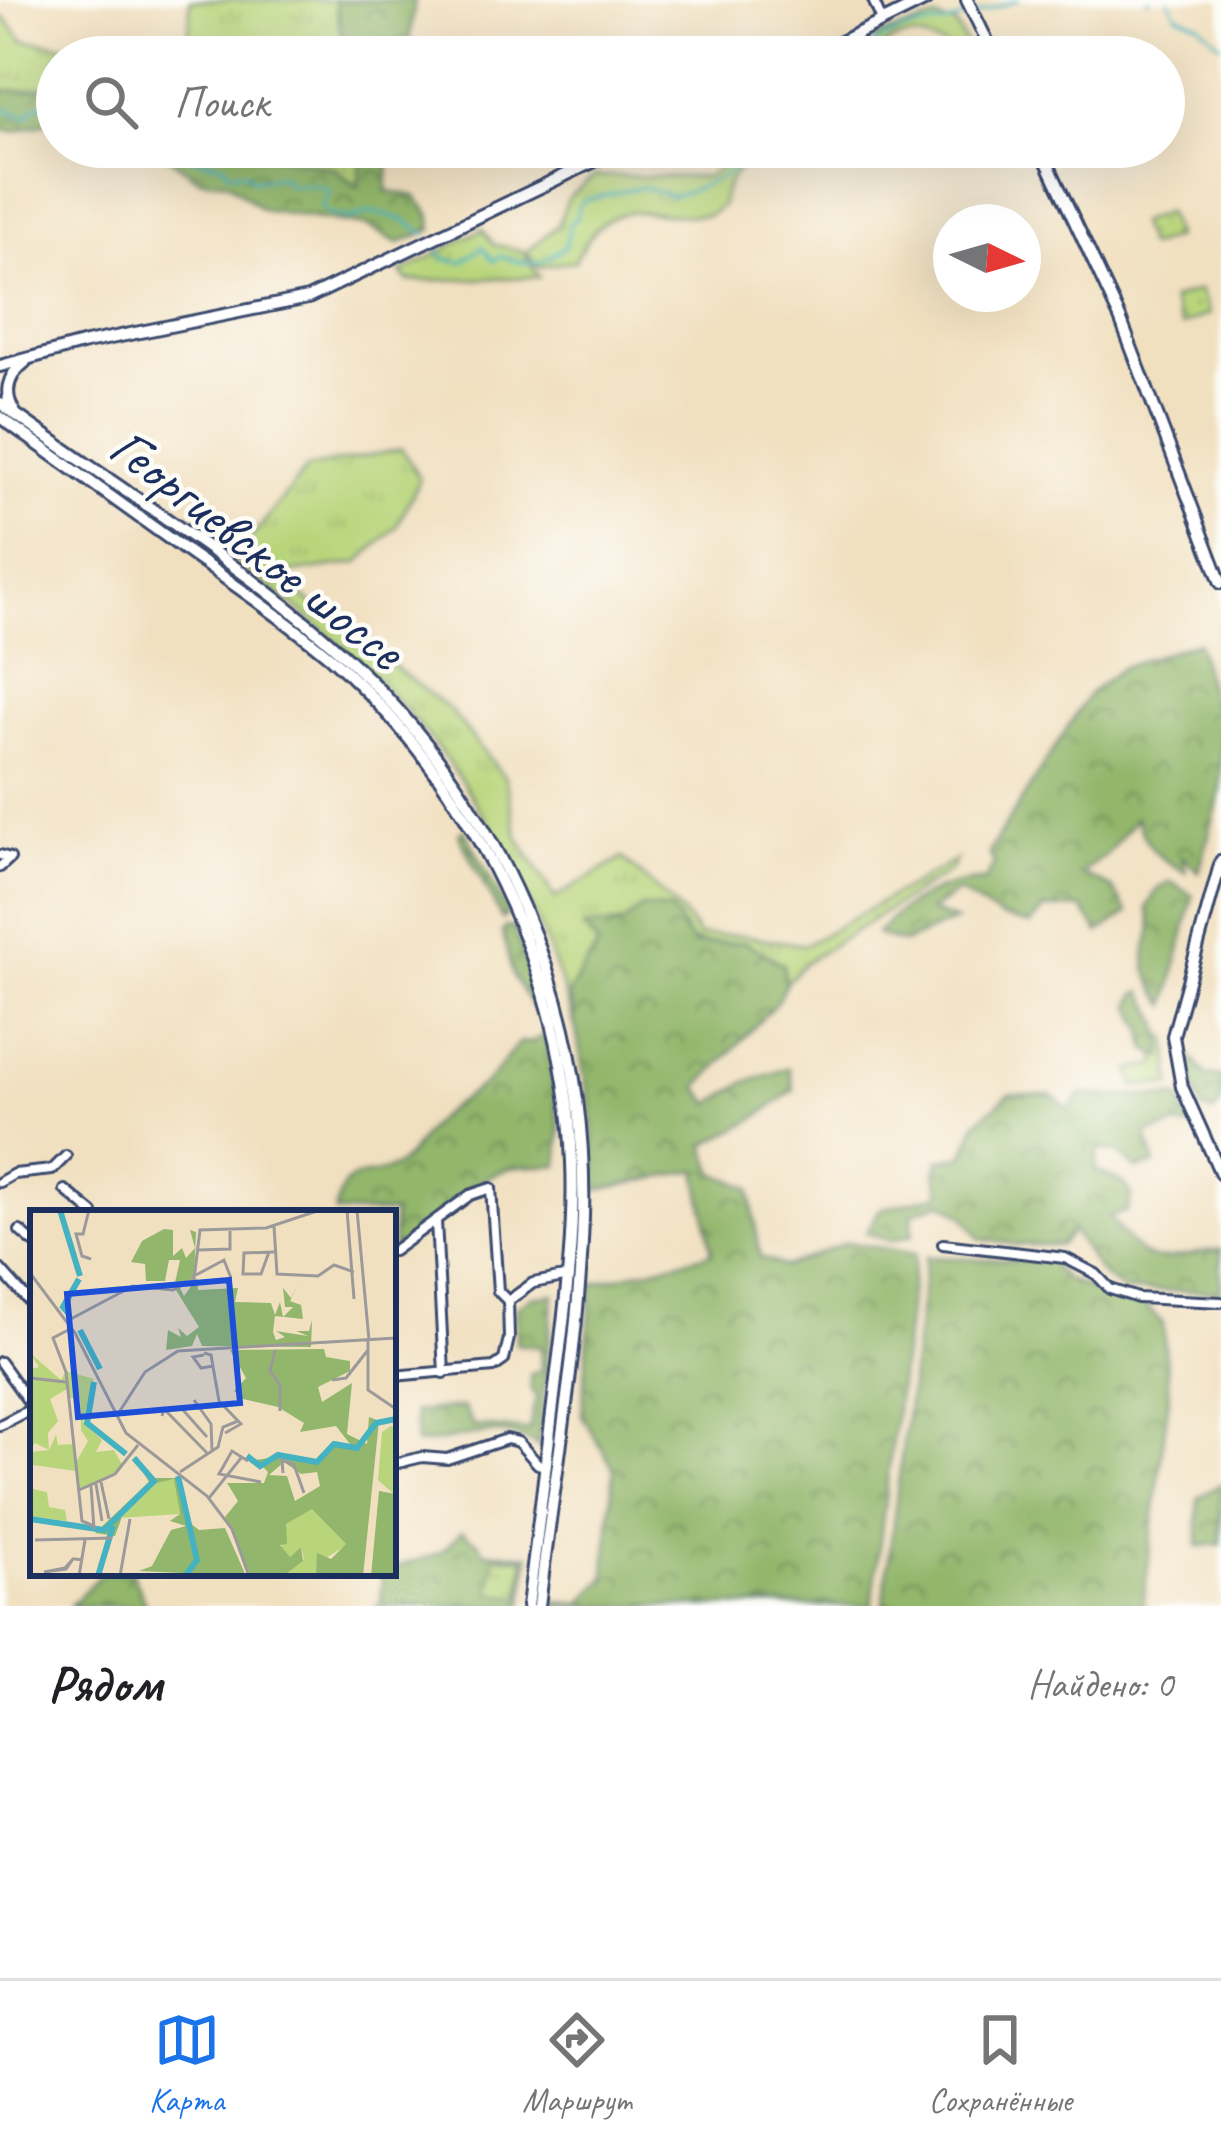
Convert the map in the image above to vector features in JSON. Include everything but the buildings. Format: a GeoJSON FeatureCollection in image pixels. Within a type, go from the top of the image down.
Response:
{"type":"FeatureCollection","features":[{"type":"Feature","properties":{"kind":"main road"},"geometry":{"type":"LineString","coordinates":[[854,36],[926,0]]}},
{"type":"Feature","properties":{"kind":"main road"},"geometry":{"type":"LineString","coordinates":[[968,2],[984,36]]}},
{"type":"Feature","properties":{"kind":"main road"},"geometry":{"type":"LineString","coordinates":[[0,366],[308,298],[579,168]]}},
{"type":"Feature","properties":{"kind":"main road"},"geometry":{"type":"LineString","coordinates":[[1050,168],[1120,318],[1221,583]]}},
{"type":"Feature","properties":{"kind":"main road"},"geometry":{"type":"LineString","coordinates":[[17,416],[7,393],[9,382],[20,365],[35,355]]}},
{"type":"Feature","properties":{"kind":"main road","name":"Георгиевское шоссе"},"geometry":{"type":"LineString","coordinates":[[0,404],[265,592],[370,680],[453,779],[523,904],[544,956],[567,1040],[583,1187],[579,1287],[539,1606]]}},
{"type":"Feature","properties":{"kind":"main road","name":"Георгиевское шоссе"},"geometry":{"type":"LineString","coordinates":[[0,417],[331,658],[414,746],[462,813],[511,902],[550,1015],[565,1089],[572,1162],[568,1276],[528,1606]]}},
{"type":"Feature","properties":{"kind":"main road"},"geometry":{"type":"LineString","coordinates":[[1221,861],[1173,1036],[1182,1087],[1221,1174]]}},
{"type":"Feature","properties":{"kind":"street"},"geometry":{"type":"LineString","coordinates":[[873,0],[883,22]]}},
{"type":"Feature","properties":{"kind":"street"},"geometry":{"type":"LineString","coordinates":[[0,855],[10,858],[0,867]]}},
{"type":"Feature","properties":{"kind":"street"},"geometry":{"type":"LineString","coordinates":[[0,1182],[14,1174],[52,1170],[65,1156]]}},
{"type":"Feature","properties":{"kind":"street"},"geometry":{"type":"LineString","coordinates":[[396,1249],[470,1195],[491,1188],[498,1291],[508,1301],[509,1338],[504,1360],[494,1367],[396,1376]]}},
{"type":"Feature","properties":{"kind":"street"},"geometry":{"type":"LineString","coordinates":[[65,1190],[88,1210]]}},
{"type":"Feature","properties":{"kind":"street"},"geometry":{"type":"LineString","coordinates":[[436,1220],[444,1373]]}},
{"type":"Feature","properties":{"kind":"street"},"geometry":{"type":"LineString","coordinates":[[20,1232],[30,1240]]}},
{"type":"Feature","properties":{"kind":"street"},"geometry":{"type":"LineString","coordinates":[[943,1244],[1065,1258],[1096,1274],[1110,1289],[1138,1298],[1221,1302]]}},
{"type":"Feature","properties":{"kind":"street"},"geometry":{"type":"LineString","coordinates":[[0,1269],[30,1303]]}},
{"type":"Feature","properties":{"kind":"street"},"geometry":{"type":"LineString","coordinates":[[508,1301],[533,1283],[568,1276]]}},
{"type":"Feature","properties":{"kind":"street"},"geometry":{"type":"LineString","coordinates":[[0,1362],[30,1404]]}},
{"type":"Feature","properties":{"kind":"street"},"geometry":{"type":"LineString","coordinates":[[0,1425],[30,1410]]}},
{"type":"Feature","properties":{"kind":"street"},"geometry":{"type":"LineString","coordinates":[[396,1463],[422,1457],[447,1460],[507,1439],[518,1442],[545,1466]]}},
{"type":"Feature","properties":{"kind":"green space"},"geometry":{"type":"Polygon","coordinates":[[[190,0],[335,0],[342,36],[123,36],[189,35],[190,0]]]}},
{"type":"Feature","properties":{"kind":"green space"},"geometry":{"type":"Polygon","coordinates":[[[335,0],[415,0],[410,36],[342,36],[335,0]]]}},
{"type":"Feature","properties":{"kind":"green space"},"geometry":{"type":"Polygon","coordinates":[[[0,18],[23,40],[36,42],[36,88],[0,90],[0,18]]]}},
{"type":"Feature","properties":{"kind":"green space"},"geometry":{"type":"Polygon","coordinates":[[[935,19],[955,24],[962,36],[879,36],[935,19]]]}},
{"type":"Feature","properties":{"kind":"green space"},"geometry":{"type":"Polygon","coordinates":[[[36,88],[36,126],[0,130],[0,90],[36,88]]]}},
{"type":"Feature","properties":{"kind":"green space"},"geometry":{"type":"Polygon","coordinates":[[[183,168],[333,168],[358,187],[360,168],[389,168],[387,191],[415,196],[430,214],[433,229],[399,243],[367,226],[262,210],[228,182],[199,179],[183,168]]]}},
{"type":"Feature","properties":{"kind":"green space"},"geometry":{"type":"Polygon","coordinates":[[[304,168],[360,168],[358,188],[304,168]]]}},
{"type":"Feature","properties":{"kind":"green space"},"geometry":{"type":"Polygon","coordinates":[[[720,168],[741,168],[728,183],[722,205],[709,215],[648,212],[616,216],[601,224],[575,261],[538,267],[526,252],[558,225],[568,198],[594,176],[706,177],[720,168]]]}},
{"type":"Feature","properties":{"kind":"green space"},"geometry":{"type":"Polygon","coordinates":[[[1166,212],[1175,237],[1148,247],[1138,223],[1166,212]]]}},
{"type":"Feature","properties":{"kind":"green space"},"geometry":{"type":"Polygon","coordinates":[[[482,229],[494,245],[522,250],[539,277],[408,281],[401,273],[482,229]]]}},
{"type":"Feature","properties":{"kind":"green space"},"geometry":{"type":"Polygon","coordinates":[[[1199,290],[1209,314],[1181,326],[1171,300],[1199,290]]]}},
{"type":"Feature","properties":{"kind":"green space"},"geometry":{"type":"Polygon","coordinates":[[[402,449],[420,479],[397,526],[358,563],[276,575],[450,710],[505,778],[518,837],[555,898],[623,858],[698,936],[740,935],[805,945],[956,860],[950,871],[804,963],[785,984],[783,964],[623,924],[584,927],[598,946],[569,992],[576,1030],[520,884],[449,763],[355,658],[233,561],[307,468],[402,449]]]}},
{"type":"Feature","properties":{"kind":"green space"},"geometry":{"type":"Polygon","coordinates":[[[1197,642],[1212,703],[1221,701],[1221,790],[1199,872],[1182,856],[1186,872],[1160,856],[1136,818],[1106,855],[1081,874],[1112,888],[1128,913],[1099,933],[1082,908],[1044,909],[1031,925],[1000,917],[958,892],[930,911],[955,921],[903,943],[877,934],[925,895],[954,884],[985,881],[994,865],[989,852],[1088,695],[1122,667],[1197,642]]]}},
{"type":"Feature","properties":{"kind":"green space"},"geometry":{"type":"Polygon","coordinates":[[[464,829],[506,909],[502,919],[462,842],[459,833],[464,829]]]}},
{"type":"Feature","properties":{"kind":"green space"},"geometry":{"type":"Polygon","coordinates":[[[1171,882],[1193,896],[1167,1005],[1146,964],[1152,930],[1147,908],[1157,889],[1171,882]]]}},
{"type":"Feature","properties":{"kind":"green space"},"geometry":{"type":"Polygon","coordinates":[[[642,907],[671,910],[693,944],[745,942],[783,964],[785,984],[777,1002],[698,1087],[711,1104],[743,1083],[789,1068],[794,1090],[752,1121],[705,1145],[715,1173],[750,1188],[760,1257],[785,1267],[847,1242],[915,1254],[872,1606],[553,1606],[554,1601],[581,1604],[605,1578],[614,1469],[582,1415],[592,1284],[712,1253],[697,1170],[597,1190],[591,1111],[569,993],[598,946],[583,927],[623,924],[642,907]]]}},
{"type":"Feature","properties":{"kind":"green space"},"geometry":{"type":"Polygon","coordinates":[[[514,928],[542,1011],[539,1017],[513,977],[502,932],[514,928]]]}},
{"type":"Feature","properties":{"kind":"green space"},"geometry":{"type":"Polygon","coordinates":[[[1142,991],[1159,1022],[1162,1057],[1146,1049],[1144,1030],[1132,1006],[1142,991]]]}},
{"type":"Feature","properties":{"kind":"green space"},"geometry":{"type":"Polygon","coordinates":[[[1162,1033],[1168,1037],[1172,1085],[1134,1086],[1131,1070],[1157,1065],[1155,1053],[1162,1056],[1162,1033]]]}},
{"type":"Feature","properties":{"kind":"green space"},"geometry":{"type":"Polygon","coordinates":[[[545,1034],[560,1130],[559,1165],[517,1167],[493,1174],[396,1247],[396,1210],[336,1210],[349,1181],[401,1163],[432,1124],[487,1082],[520,1042],[531,1043],[545,1034]]]}},
{"type":"Feature","properties":{"kind":"green space"},"geometry":{"type":"Polygon","coordinates":[[[1193,1059],[1206,1075],[1221,1077],[1221,1103],[1214,1113],[1202,1110],[1186,1061],[1193,1059]]]}},
{"type":"Feature","properties":{"kind":"green space"},"geometry":{"type":"Polygon","coordinates":[[[1009,1094],[1052,1095],[1069,1110],[1080,1095],[1179,1097],[1191,1127],[1174,1126],[1147,1134],[1155,1165],[1137,1169],[1119,1153],[1098,1149],[1096,1171],[1122,1182],[1132,1194],[1127,1211],[1110,1217],[1146,1255],[1168,1259],[1221,1249],[1221,1291],[1123,1291],[1100,1272],[1072,1231],[1060,1245],[980,1239],[964,1216],[943,1202],[912,1213],[913,1235],[890,1241],[866,1233],[880,1209],[941,1194],[936,1173],[939,1159],[963,1156],[977,1122],[1009,1094]]]}},
{"type":"Feature","properties":{"kind":"green space"},"geometry":{"type":"Polygon","coordinates":[[[926,1257],[1047,1261],[1065,1279],[1111,1297],[1143,1303],[1163,1324],[1169,1396],[1143,1606],[883,1606],[926,1257]]]}},
{"type":"Feature","properties":{"kind":"green space"},"geometry":{"type":"Polygon","coordinates":[[[554,1294],[538,1446],[493,1433],[416,1444],[414,1412],[463,1407],[473,1426],[529,1430],[536,1396],[530,1375],[541,1370],[541,1347],[516,1344],[517,1307],[531,1297],[554,1294]]]}},
{"type":"Feature","properties":{"kind":"green space"},"geometry":{"type":"Polygon","coordinates":[[[1221,1484],[1221,1544],[1198,1546],[1198,1498],[1221,1484]]]}},
{"type":"Feature","properties":{"kind":"green space"},"geometry":{"type":"Polygon","coordinates":[[[462,1532],[484,1552],[529,1555],[523,1606],[377,1606],[382,1576],[396,1576],[396,1567],[440,1553],[462,1532]]]}},
{"type":"Feature","properties":{"kind":"green space"},"geometry":{"type":"Polygon","coordinates":[[[494,1556],[525,1558],[521,1597],[491,1593],[494,1556]]]}},
{"type":"Feature","properties":{"kind":"green space"},"geometry":{"type":"Polygon","coordinates":[[[99,1576],[133,1576],[146,1606],[70,1606],[99,1576]]]}},
{"type":"Feature","properties":{"kind":"waterway"},"geometry":{"type":"LineString","coordinates":[[890,36],[1018,0]]}},
{"type":"Feature","properties":{"kind":"waterway"},"geometry":{"type":"LineString","coordinates":[[1169,0],[1177,15],[1199,23],[1221,44]]}},
{"type":"Feature","properties":{"kind":"waterway"},"geometry":{"type":"LineString","coordinates":[[0,108],[28,116],[36,107]]}},
{"type":"Feature","properties":{"kind":"waterway"},"geometry":{"type":"LineString","coordinates":[[226,168],[246,172],[252,180],[281,177],[290,186],[318,185],[330,192],[321,205],[327,214],[349,219],[372,212],[404,220],[427,235]]}},
{"type":"Feature","properties":{"kind":"waterway"},"geometry":{"type":"LineString","coordinates":[[436,247],[444,259],[462,262],[482,247],[494,261],[501,256],[536,263],[566,245],[570,222],[585,200],[642,187],[671,196],[734,168]]}}]}
